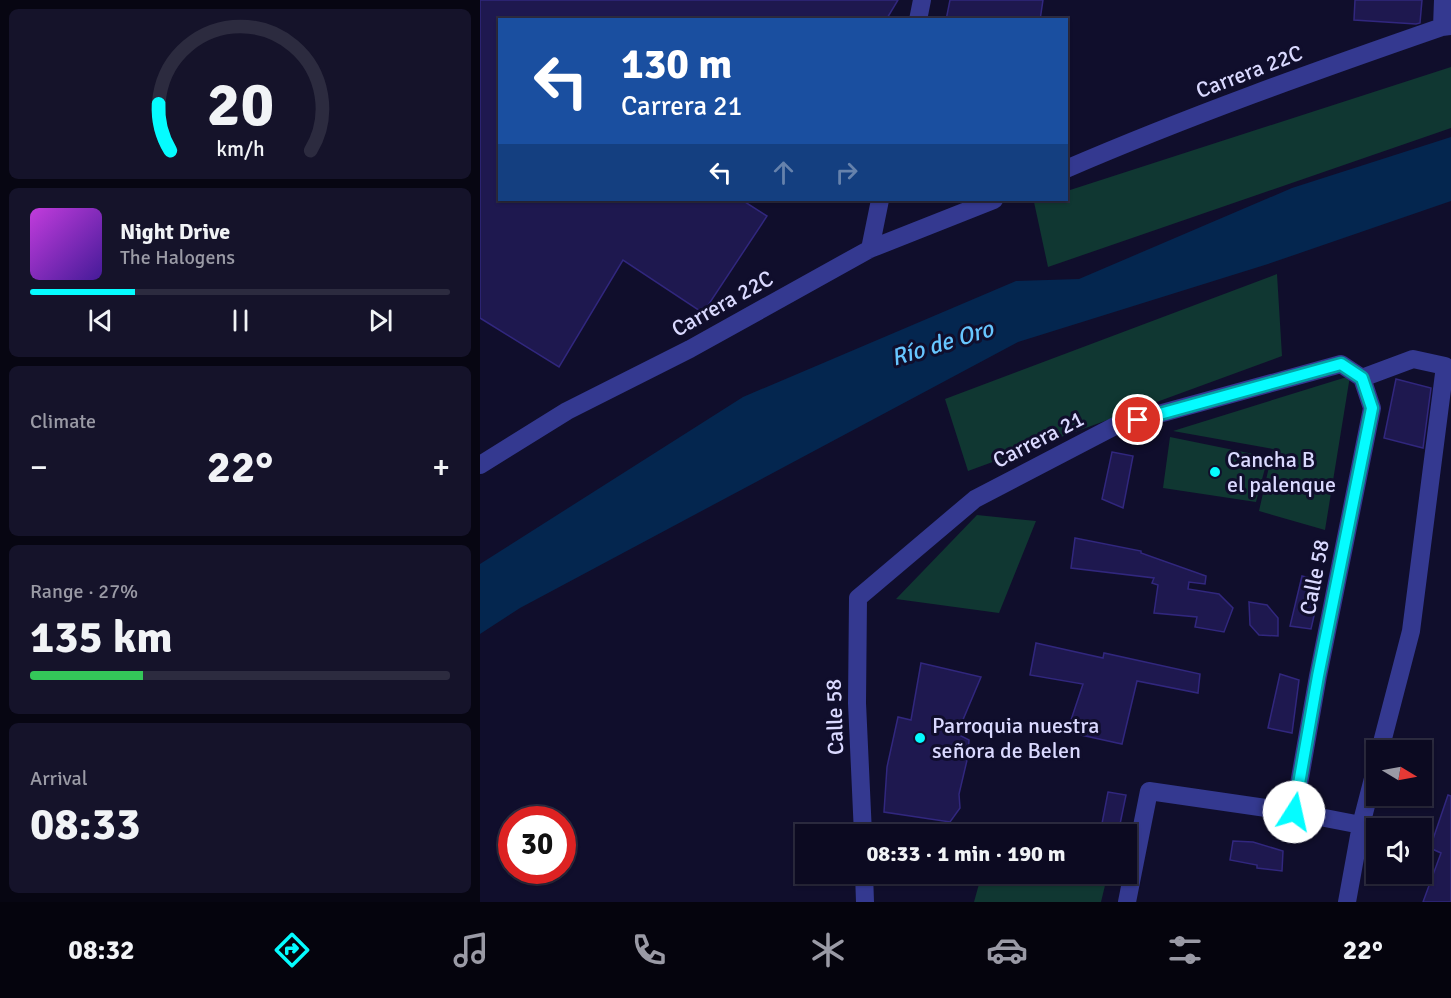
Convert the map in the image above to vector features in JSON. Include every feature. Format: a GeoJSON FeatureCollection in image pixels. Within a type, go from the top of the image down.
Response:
{"type":"FeatureCollection","features":[{"type":"Feature","properties":{"kind":"street"},"geometry":{"type":"LineString","coordinates":[[918,18],[922,0]]}},
{"type":"Feature","properties":{"kind":"street"},"geometry":{"type":"LineString","coordinates":[[1443,0],[1446,27]]}},
{"type":"Feature","properties":{"kind":"street","name":"Carrera 22C"},"geometry":{"type":"LineString","coordinates":[[1068,168],[1307,74],[1446,27]]}},
{"type":"Feature","properties":{"kind":"street"},"geometry":{"type":"LineString","coordinates":[[870,249],[880,201]]}},
{"type":"Feature","properties":{"kind":"street","name":"Carrera 22C"},"geometry":{"type":"LineString","coordinates":[[480,465],[567,411],[690,349],[870,249],[991,201]]}},
{"type":"Feature","properties":{"kind":"street"},"geometry":{"type":"LineString","coordinates":[[1362,378],[1413,359],[1445,366],[1411,631],[1383,740]]}},
{"type":"Feature","properties":{"kind":"street","name":"Carrera 21"},"geometry":{"type":"LineString","coordinates":[[858,598],[975,499],[1116,426],[1341,364],[1362,378]]}},
{"type":"Feature","properties":{"kind":"street","name":"Calle 58"},"geometry":{"type":"LineString","coordinates":[[1294,812],[1318,676],[1372,408],[1362,378]]}},
{"type":"Feature","properties":{"kind":"street","name":"Calle 58"},"geometry":{"type":"LineString","coordinates":[[858,598],[856,703],[862,824]]}},
{"type":"Feature","properties":{"kind":"street"},"geometry":{"type":"LineString","coordinates":[[1127,902],[1149,791],[1294,812],[1361,825]]}},
{"type":"Feature","properties":{"kind":"street"},"geometry":{"type":"LineString","coordinates":[[1347,902],[1366,806]]}},
{"type":"Feature","properties":{"kind":"street"},"geometry":{"type":"LineString","coordinates":[[864,884],[865,902]]}},
{"type":"Feature","properties":{"kind":"green space"},"geometry":{"type":"Polygon","coordinates":[[[1451,67],[1451,128],[1048,267],[1034,202],[1068,201],[1068,191],[1451,67]]]}},
{"type":"Feature","properties":{"kind":"green space"},"geometry":{"type":"Polygon","coordinates":[[[1277,274],[1282,356],[968,471],[945,399],[1277,274]]]}},
{"type":"Feature","properties":{"kind":"green space"},"geometry":{"type":"Polygon","coordinates":[[[1350,376],[1325,530],[1259,511],[1273,449],[1173,431],[1350,376]]]}},
{"type":"Feature","properties":{"kind":"green space","name":"Cancha B el palenque"},"geometry":{"type":"Polygon","coordinates":[[[1170,437],[1268,457],[1256,502],[1163,488],[1170,437]]]}},
{"type":"Feature","properties":{"kind":"green space"},"geometry":{"type":"Polygon","coordinates":[[[977,515],[1036,521],[999,613],[896,599],[977,515]]]}},
{"type":"Feature","properties":{"kind":"green space"},"geometry":{"type":"Polygon","coordinates":[[[979,884],[1105,884],[1101,902],[974,902],[979,884]]]}},
{"type":"Feature","properties":{"kind":"water","name":"Río de Oro"},"geometry":{"type":"Polygon","coordinates":[[[1451,137],[1451,201],[1268,264],[1018,342],[520,608],[480,634],[480,564],[743,397],[1016,281],[1079,279],[1292,188],[1451,137]]]}},
{"type":"Feature","properties":{"kind":"building"},"geometry":{"type":"Polygon","coordinates":[[[480,0],[898,0],[887,18],[498,18],[498,201],[744,201],[767,216],[703,313],[623,260],[559,367],[480,318],[480,0]]]}},
{"type":"Feature","properties":{"kind":"building"},"geometry":{"type":"Polygon","coordinates":[[[950,0],[1043,0],[1040,18],[946,18],[950,0]]]}},
{"type":"Feature","properties":{"kind":"building"},"geometry":{"type":"Polygon","coordinates":[[[1355,0],[1422,0],[1420,23],[1354,20],[1355,0]]]}},
{"type":"Feature","properties":{"kind":"building"},"geometry":{"type":"Polygon","coordinates":[[[1396,379],[1431,388],[1423,448],[1384,438],[1396,379]]]}},
{"type":"Feature","properties":{"kind":"building"},"geometry":{"type":"Polygon","coordinates":[[[1112,452],[1133,456],[1123,508],[1102,499],[1112,452]]]}},
{"type":"Feature","properties":{"kind":"building"},"geometry":{"type":"Polygon","coordinates":[[[1075,538],[1141,551],[1141,553],[1206,576],[1205,584],[1189,582],[1188,589],[1219,594],[1233,608],[1224,632],[1195,627],[1197,617],[1154,613],[1158,585],[1152,583],[1154,578],[1071,568],[1075,538]]]}},
{"type":"Feature","properties":{"kind":"building"},"geometry":{"type":"Polygon","coordinates":[[[1302,576],[1322,581],[1311,629],[1290,626],[1302,576]]]}},
{"type":"Feature","properties":{"kind":"building"},"geometry":{"type":"Polygon","coordinates":[[[1249,602],[1267,605],[1278,618],[1278,636],[1259,635],[1250,625],[1249,602]]]}},
{"type":"Feature","properties":{"kind":"building"},"geometry":{"type":"Polygon","coordinates":[[[1036,643],[1103,658],[1104,653],[1200,674],[1198,693],[1137,681],[1122,744],[1067,732],[1083,684],[1030,675],[1036,643]]]}},
{"type":"Feature","properties":{"kind":"building"},"geometry":{"type":"Polygon","coordinates":[[[921,663],[981,677],[957,734],[969,740],[968,756],[959,794],[960,808],[950,822],[884,812],[887,767],[898,717],[911,720],[921,663]]]}},
{"type":"Feature","properties":{"kind":"building"},"geometry":{"type":"Polygon","coordinates":[[[1280,674],[1299,680],[1292,733],[1268,728],[1280,674]]]}},
{"type":"Feature","properties":{"kind":"building"},"geometry":{"type":"Polygon","coordinates":[[[1108,792],[1126,795],[1120,824],[1102,824],[1108,792]]]}},
{"type":"Feature","properties":{"kind":"building"},"geometry":{"type":"Polygon","coordinates":[[[1448,795],[1451,796],[1451,902],[1423,902],[1430,884],[1432,884],[1432,878],[1441,853],[1432,849],[1432,842],[1448,795]]]}},
{"type":"Feature","properties":{"kind":"building"},"geometry":{"type":"Polygon","coordinates":[[[1233,841],[1253,842],[1283,851],[1282,871],[1257,868],[1257,865],[1230,860],[1233,841]]]}},
{"type":"Feature","properties":{"kind":"place","name":"Cancha B el palenque"},"geometry":{"type":"Point","coordinates":[1215,472]}},
{"type":"Feature","properties":{"kind":"place","name":"Parroquia nuestra señora de Belen"},"geometry":{"type":"Point","coordinates":[920,738]}},
{"type":"Feature","properties":{"kind":"route"},"geometry":{"type":"LineString","coordinates":[[1138,420],[1341,364],[1362,378],[1372,408],[1318,676],[1294,812]]}}]}
